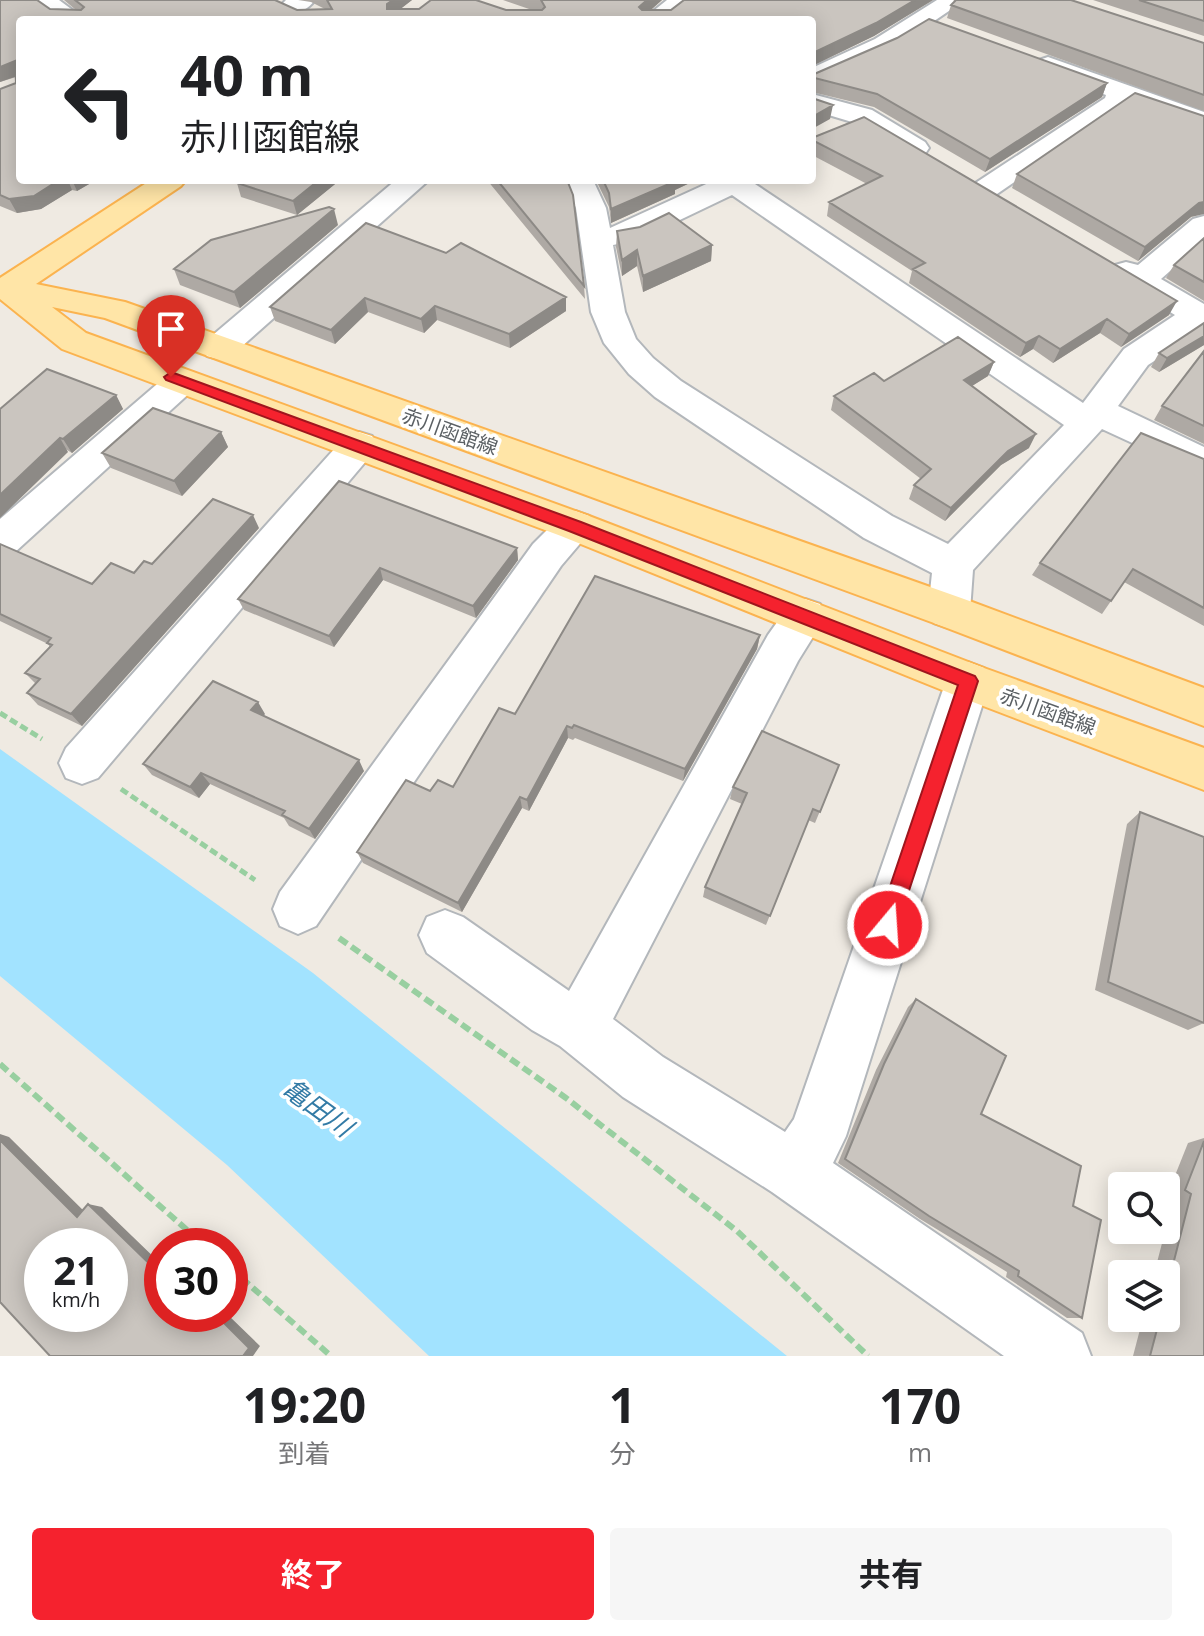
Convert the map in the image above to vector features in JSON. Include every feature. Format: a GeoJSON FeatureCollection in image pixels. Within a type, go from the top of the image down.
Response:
{"type":"FeatureCollection","features":[{"type":"Feature","properties":{"kind":"main road"},"geometry":{"type":"LineString","coordinates":[[2,289],[165,184]]}},
{"type":"Feature","properties":{"kind":"main road","name":"赤川函館線"},"geometry":{"type":"LineString","coordinates":[[2,289],[113,309],[949,611],[1204,707]]}},
{"type":"Feature","properties":{"kind":"main road","name":"赤川函館線"},"geometry":{"type":"LineString","coordinates":[[2,289],[74,341],[575,526],[968,681],[1204,769]]}},
{"type":"Feature","properties":{"kind":"street"},"geometry":{"type":"LineString","coordinates":[[43,0],[68,16]]}},
{"type":"Feature","properties":{"kind":"street"},"geometry":{"type":"LineString","coordinates":[[660,16],[683,0]]}},
{"type":"Feature","properties":{"kind":"street"},"geometry":{"type":"LineString","coordinates":[[816,77],[884,44],[953,0]]}},
{"type":"Feature","properties":{"kind":"street"},"geometry":{"type":"LineString","coordinates":[[290,2],[314,16]]}},
{"type":"Feature","properties":{"kind":"street"},"geometry":{"type":"LineString","coordinates":[[922,20],[950,30]]}},
{"type":"Feature","properties":{"kind":"street"},"geometry":{"type":"LineString","coordinates":[[1022,56],[1204,121]]}},
{"type":"Feature","properties":{"kind":"street"},"geometry":{"type":"LineString","coordinates":[[984,190],[1117,102],[1121,92]]}},
{"type":"Feature","properties":{"kind":"street"},"geometry":{"type":"LineString","coordinates":[[816,103],[862,116],[1010,205]]}},
{"type":"Feature","properties":{"kind":"street"},"geometry":{"type":"LineString","coordinates":[[825,136],[862,116]]}},
{"type":"Feature","properties":{"kind":"street"},"geometry":{"type":"LineString","coordinates":[[219,348],[409,184]]}},
{"type":"Feature","properties":{"kind":"street"},"geometry":{"type":"LineString","coordinates":[[580,184],[591,208],[598,239],[608,312],[621,343],[641,366],[668,389],[878,527],[953,565]]}},
{"type":"Feature","properties":{"kind":"street"},"geometry":{"type":"LineString","coordinates":[[598,239],[627,233],[731,184]]}},
{"type":"Feature","properties":{"kind":"street"},"geometry":{"type":"LineString","coordinates":[[742,184],[1092,417],[1204,463]]}},
{"type":"Feature","properties":{"kind":"street"},"geometry":{"type":"LineString","coordinates":[[1140,280],[1204,225]]}},
{"type":"Feature","properties":{"kind":"street"},"geometry":{"type":"LineString","coordinates":[[949,611],[953,565],[1092,417],[1136,357],[1201,317],[1101,257]]}},
{"type":"Feature","properties":{"kind":"street"},"geometry":{"type":"LineString","coordinates":[[0,542],[182,381]]}},
{"type":"Feature","properties":{"kind":"street"},"geometry":{"type":"LineString","coordinates":[[82,763],[359,445]]}},
{"type":"Feature","properties":{"kind":"street"},"geometry":{"type":"LineString","coordinates":[[298,909],[547,555],[575,526]]}},
{"type":"Feature","properties":{"kind":"street"},"geometry":{"type":"LineString","coordinates":[[579,1027],[783,648],[805,616]]}},
{"type":"Feature","properties":{"kind":"street"},"geometry":{"type":"LineString","coordinates":[[793,1171],[817,1136],[968,681]]}},
{"type":"Feature","properties":{"kind":"street"},"geometry":{"type":"LineString","coordinates":[[445,935],[551,1011],[579,1027],[643,1077],[793,1171],[1059,1356]]}},
{"type":"Feature","properties":{"kind":"path"},"geometry":{"type":"LineString","coordinates":[[0,713],[82,763],[298,909],[566,1098],[737,1231],[868,1356]]}},
{"type":"Feature","properties":{"kind":"path"},"geometry":{"type":"LineString","coordinates":[[0,1064],[185,1228]]}},
{"type":"Feature","properties":{"kind":"path"},"geometry":{"type":"LineString","coordinates":[[248,1284],[331,1356]]}},
{"type":"Feature","properties":{"kind":"water","name":"亀田川"},"geometry":{"type":"Polygon","coordinates":[[[0,749],[313,973],[787,1356],[429,1356],[227,1165],[0,976],[0,749]]]}},
{"type":"Feature","properties":{"kind":"building"},"geometry":{"type":"Polygon","coordinates":[[[0,0],[37,0],[50,9],[81,10],[84,7],[75,0],[275,0],[297,10],[332,9],[327,0],[393,0],[387,4],[387,9],[419,9],[431,0],[476,0],[506,10],[542,10],[545,7],[541,0],[647,0],[639,7],[642,10],[671,10],[684,0],[915,0],[816,52],[816,16],[16,16],[16,83],[15,61],[0,67],[0,0]]]}},
{"type":"Feature","properties":{"kind":"building"},"geometry":{"type":"Polygon","coordinates":[[[956,0],[1071,0],[1204,43],[1204,95],[951,5],[956,0]]]}},
{"type":"Feature","properties":{"kind":"building"},"geometry":{"type":"Polygon","coordinates":[[[1139,0],[1204,0],[1204,21],[1139,0]]]}},
{"type":"Feature","properties":{"kind":"building"},"geometry":{"type":"Polygon","coordinates":[[[929,19],[1107,83],[990,159],[877,94],[816,78],[816,73],[897,38],[929,19]]]}},
{"type":"Feature","properties":{"kind":"building"},"geometry":{"type":"Polygon","coordinates":[[[16,83],[16,184],[53,184],[34,196],[9,199],[0,195],[0,89],[16,83]]]}},
{"type":"Feature","properties":{"kind":"building"},"geometry":{"type":"Polygon","coordinates":[[[1135,93],[1204,116],[1204,202],[1145,247],[1017,174],[1135,93]]]}},
{"type":"Feature","properties":{"kind":"building"},"geometry":{"type":"Polygon","coordinates":[[[816,99],[833,105],[816,115],[816,99]]]}},
{"type":"Feature","properties":{"kind":"building"},"geometry":{"type":"Polygon","coordinates":[[[864,117],[1177,301],[1129,334],[1107,319],[1060,349],[1039,336],[1026,343],[913,269],[925,263],[829,202],[882,176],[816,142],[816,136],[864,117]]]}},
{"type":"Feature","properties":{"kind":"building"},"geometry":{"type":"Polygon","coordinates":[[[240,184],[314,184],[293,201],[240,184]]]}},
{"type":"Feature","properties":{"kind":"building"},"geometry":{"type":"Polygon","coordinates":[[[500,184],[569,184],[573,195],[584,286],[500,184]]]}},
{"type":"Feature","properties":{"kind":"building"},"geometry":{"type":"Polygon","coordinates":[[[605,184],[669,184],[611,209],[605,184]]]}},
{"type":"Feature","properties":{"kind":"building"},"geometry":{"type":"Polygon","coordinates":[[[329,207],[334,209],[234,292],[174,269],[211,240],[329,207]]]}},
{"type":"Feature","properties":{"kind":"building"},"geometry":{"type":"Polygon","coordinates":[[[669,213],[712,245],[643,276],[637,250],[622,260],[617,231],[640,227],[669,213]]]}},
{"type":"Feature","properties":{"kind":"building"},"geometry":{"type":"Polygon","coordinates":[[[366,223],[446,253],[461,243],[566,297],[509,334],[435,306],[421,319],[365,298],[331,330],[270,307],[366,223]]]}},
{"type":"Feature","properties":{"kind":"building"},"geometry":{"type":"Polygon","coordinates":[[[1204,238],[1204,282],[1174,265],[1204,238]]]}},
{"type":"Feature","properties":{"kind":"building"},"geometry":{"type":"Polygon","coordinates":[[[1204,323],[1204,336],[1167,358],[1159,353],[1204,323]]]}},
{"type":"Feature","properties":{"kind":"building"},"geometry":{"type":"Polygon","coordinates":[[[958,337],[994,362],[964,380],[1036,434],[1008,451],[951,508],[914,485],[931,469],[834,396],[874,373],[884,381],[958,337]]]}},
{"type":"Feature","properties":{"kind":"building"},"geometry":{"type":"Polygon","coordinates":[[[1204,351],[1204,426],[1162,406],[1204,351]]]}},
{"type":"Feature","properties":{"kind":"building"},"geometry":{"type":"Polygon","coordinates":[[[47,369],[116,395],[63,439],[60,438],[0,495],[0,409],[47,369]]]}},
{"type":"Feature","properties":{"kind":"building"},"geometry":{"type":"Polygon","coordinates":[[[153,408],[221,432],[174,481],[102,453],[153,408]]]}},
{"type":"Feature","properties":{"kind":"building"},"geometry":{"type":"Polygon","coordinates":[[[1141,433],[1204,459],[1204,608],[1133,569],[1111,601],[1040,563],[1141,433]]]}},
{"type":"Feature","properties":{"kind":"building"},"geometry":{"type":"Polygon","coordinates":[[[339,481],[517,548],[473,606],[380,568],[329,636],[238,599],[339,481]]]}},
{"type":"Feature","properties":{"kind":"building"},"geometry":{"type":"Polygon","coordinates":[[[213,499],[253,515],[71,714],[27,693],[40,679],[25,673],[52,645],[47,643],[51,638],[0,614],[0,544],[92,584],[111,563],[134,573],[144,561],[152,564],[213,499]]]}},
{"type":"Feature","properties":{"kind":"building"},"geometry":{"type":"Polygon","coordinates":[[[595,576],[760,635],[685,769],[574,725],[572,728],[567,726],[527,800],[520,797],[458,903],[357,852],[406,780],[430,791],[438,780],[453,787],[499,708],[515,714],[595,576]]]}},
{"type":"Feature","properties":{"kind":"building"},"geometry":{"type":"Polygon","coordinates":[[[213,681],[258,702],[251,710],[359,760],[309,829],[282,815],[285,811],[201,773],[190,787],[143,764],[213,681]]]}},
{"type":"Feature","properties":{"kind":"building"},"geometry":{"type":"Polygon","coordinates":[[[762,731],[839,765],[820,812],[813,809],[770,916],[705,887],[747,793],[733,787],[762,731]]]}},
{"type":"Feature","properties":{"kind":"building"},"geometry":{"type":"Polygon","coordinates":[[[1140,812],[1204,837],[1204,1023],[1108,982],[1140,812]]]}},
{"type":"Feature","properties":{"kind":"building"},"geometry":{"type":"Polygon","coordinates":[[[916,999],[1006,1056],[981,1114],[1081,1166],[1073,1206],[1101,1220],[1082,1318],[1018,1276],[1019,1271],[929,1216],[845,1159],[884,1064],[916,999]]]}},
{"type":"Feature","properties":{"kind":"building"},"geometry":{"type":"Polygon","coordinates":[[[0,1140],[77,1217],[88,1204],[113,1228],[24,1228],[24,1328],[0,1302],[0,1140]]]}},
{"type":"Feature","properties":{"kind":"building"},"geometry":{"type":"Polygon","coordinates":[[[1204,1141],[1204,1356],[1150,1356],[1156,1332],[1180,1332],[1180,1260],[1174,1260],[1191,1194],[1185,1190],[1204,1141]]]}},
{"type":"Feature","properties":{"kind":"building"},"geometry":{"type":"Polygon","coordinates":[[[128,1243],[144,1258],[144,1332],[233,1332],[249,1348],[243,1356],[50,1356],[28,1332],[128,1332],[128,1243]]]}},
{"type":"Feature","properties":{"kind":"route"},"geometry":{"type":"LineString","coordinates":[[171,377],[575,526],[968,681],[888,925]]}}]}
